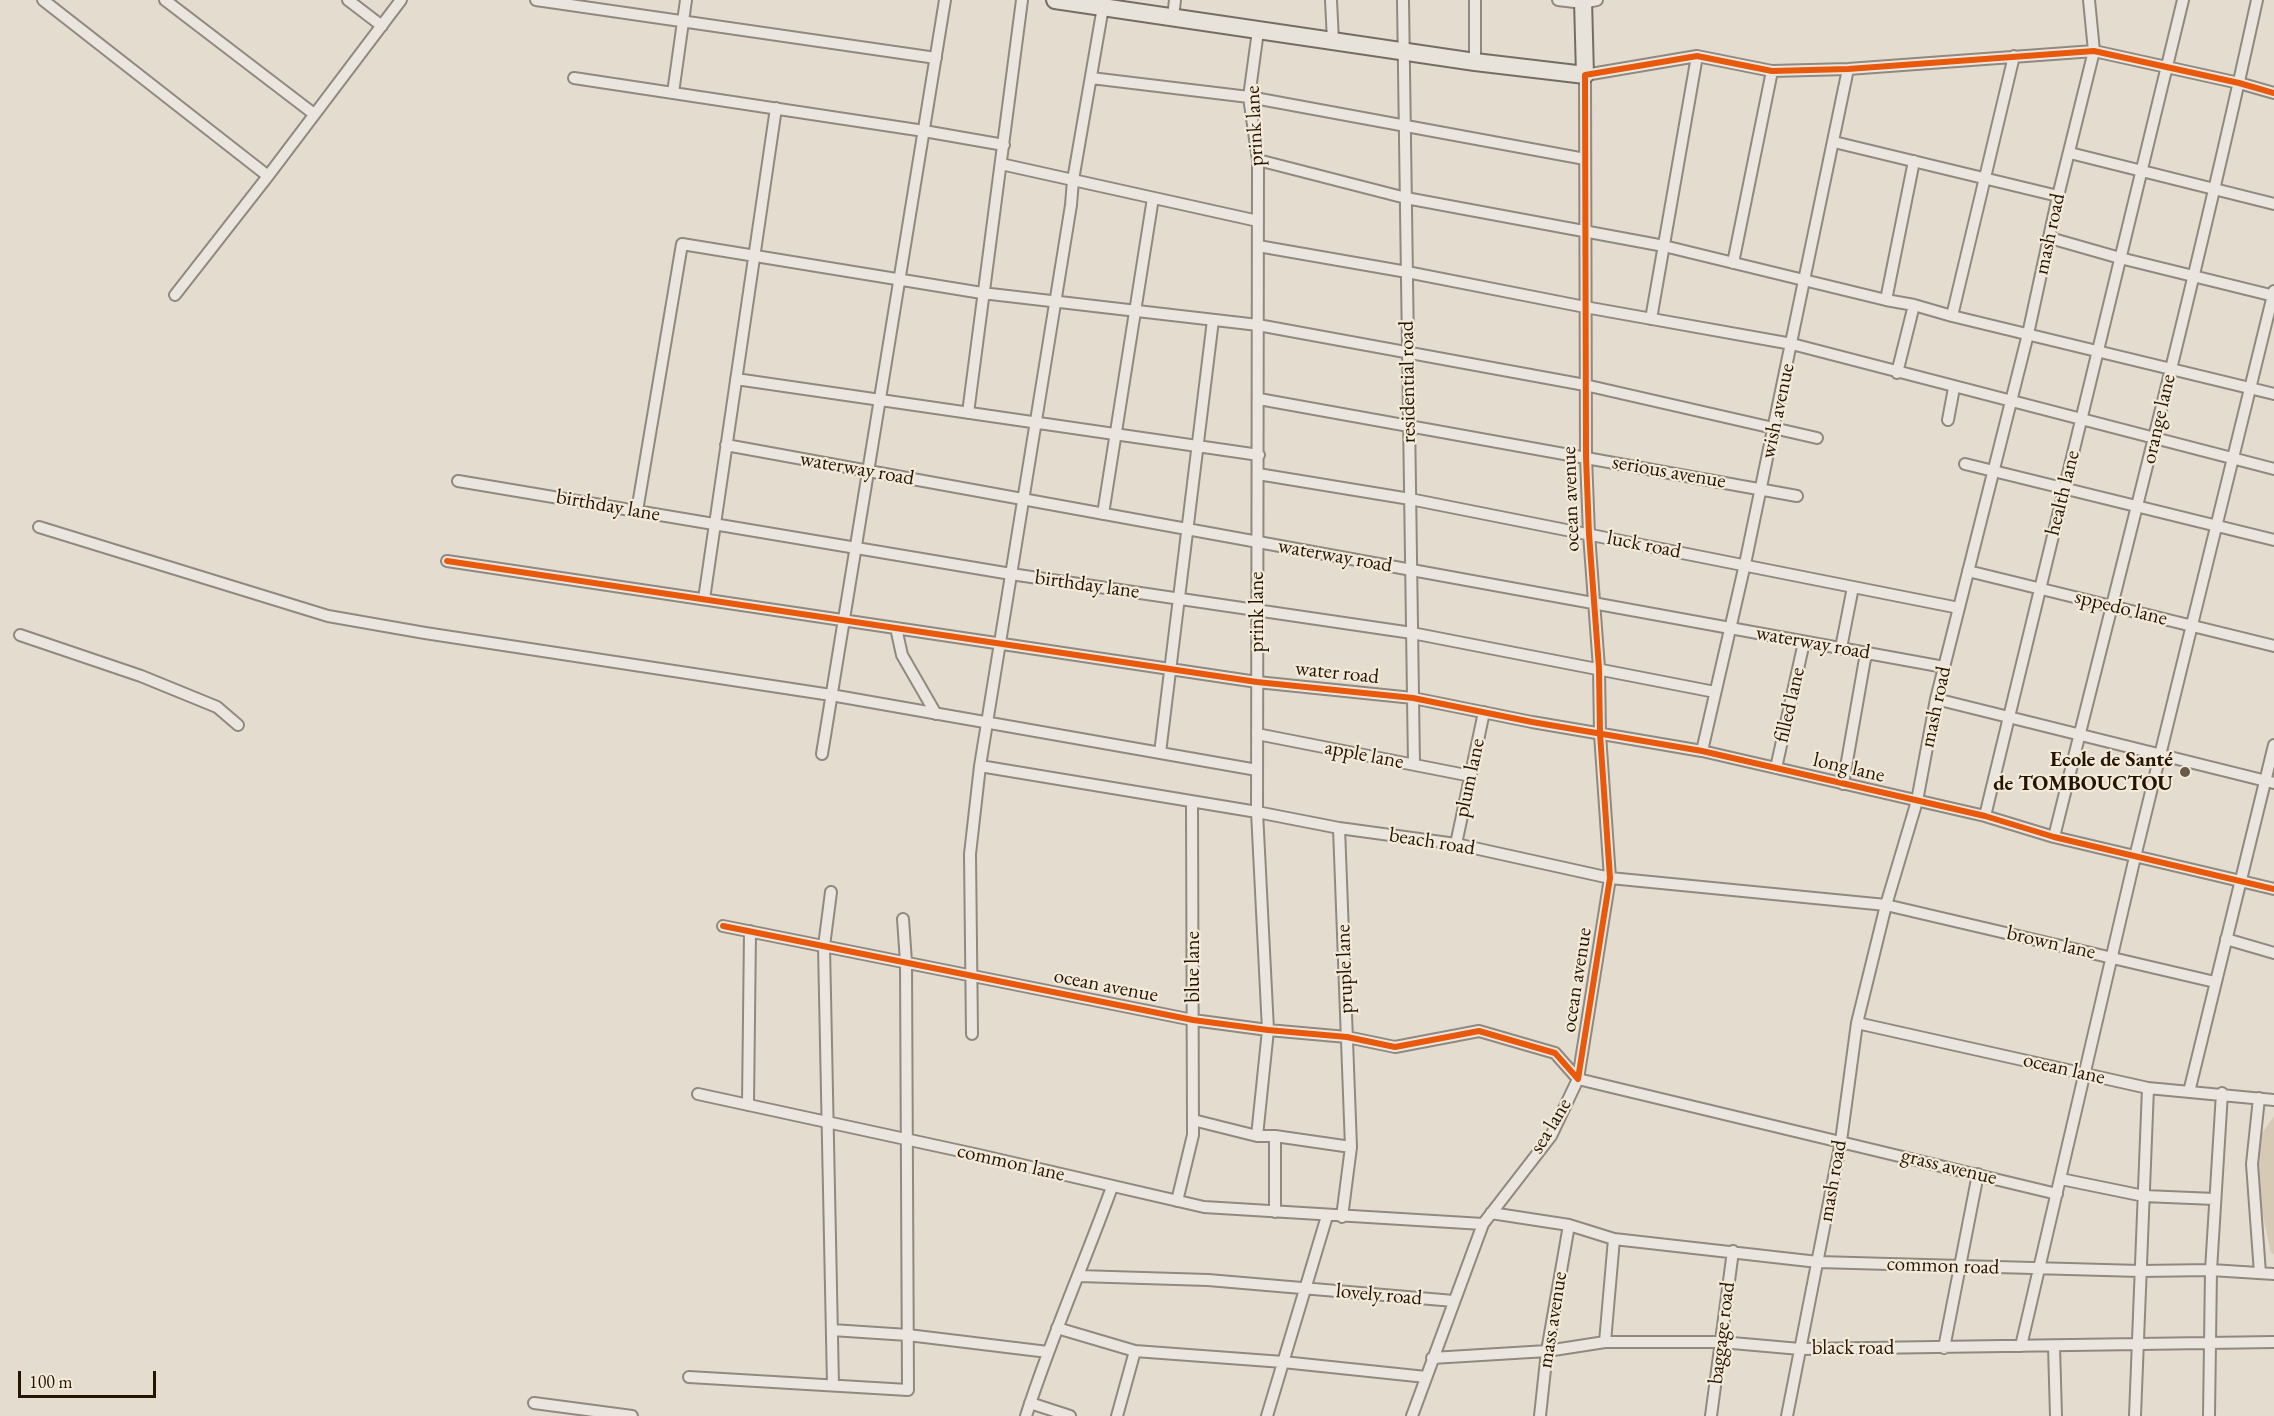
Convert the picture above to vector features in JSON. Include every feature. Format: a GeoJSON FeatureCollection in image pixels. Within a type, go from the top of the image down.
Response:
{"type":"FeatureCollection","features":[{"type":"Feature","properties":{"kind":"main road"},"geometry":{"type":"LineString","coordinates":[[1055,0],[1075,1],[1475,62],[1585,75],[1588,1]]}},
{"type":"Feature","properties":{"kind":"street"},"geometry":{"type":"LineString","coordinates":[[44,0],[268,176]]}},
{"type":"Feature","properties":{"kind":"street"},"geometry":{"type":"LineString","coordinates":[[165,0],[314,114]]}},
{"type":"Feature","properties":{"kind":"street"},"geometry":{"type":"LineString","coordinates":[[348,0],[382,26]]}},
{"type":"Feature","properties":{"kind":"street"},"geometry":{"type":"LineString","coordinates":[[175,295],[401,0]]}},
{"type":"Feature","properties":{"kind":"street"},"geometry":{"type":"LineString","coordinates":[[536,0],[936,58]]}},
{"type":"Feature","properties":{"kind":"street"},"geometry":{"type":"LineString","coordinates":[[673,93],[686,0]]}},
{"type":"Feature","properties":{"kind":"street"},"geometry":{"type":"LineString","coordinates":[[822,754],[945,0]]}},
{"type":"Feature","properties":{"kind":"street"},"geometry":{"type":"LineString","coordinates":[[968,413],[1022,0]]}},
{"type":"Feature","properties":{"kind":"street"},"geometry":{"type":"LineString","coordinates":[[1173,17],[1175,0]]}},
{"type":"Feature","properties":{"kind":"street"},"geometry":{"type":"LineString","coordinates":[[1331,0],[1333,41]]}},
{"type":"Feature","properties":{"kind":"street","name":"residential road"},"geometry":{"type":"LineString","coordinates":[[1402,0],[1414,764]]}},
{"type":"Feature","properties":{"kind":"street"},"geometry":{"type":"LineString","coordinates":[[1475,0],[1475,62]]}},
{"type":"Feature","properties":{"kind":"street"},"geometry":{"type":"LineString","coordinates":[[1558,0],[1588,1]]}},
{"type":"Feature","properties":{"kind":"street","name":"mash road"},"geometry":{"type":"LineString","coordinates":[[1787,1416],[1841,1141],[1857,1023],[1886,904],[1917,801],[1936,699],[2028,334],[2058,196],[2094,51],[2089,0]]}},
{"type":"Feature","properties":{"kind":"street","name":"health lane"},"geometry":{"type":"LineString","coordinates":[[1985,816],[2183,0]]}},
{"type":"Feature","properties":{"kind":"street","name":"orange lane"},"geometry":{"type":"LineString","coordinates":[[2054,837],[2155,439],[2215,189],[2257,0]]}},
{"type":"Feature","properties":{"kind":"street"},"geometry":{"type":"LineString","coordinates":[[972,1034],[970,854],[980,766],[1071,205],[1073,180],[1103,7]]}},
{"type":"Feature","properties":{"kind":"street","name":"prink lane"},"geometry":{"type":"LineString","coordinates":[[1257,1136],[1268,1030],[1257,812],[1258,160],[1249,97],[1258,30]]}},
{"type":"Feature","properties":{"kind":"street"},"geometry":{"type":"LineString","coordinates":[[1585,75],[1697,56],[1772,71],[1848,69],[2094,51],[2274,93]]}},
{"type":"Feature","properties":{"kind":"street"},"geometry":{"type":"LineString","coordinates":[[1651,319],[1697,56]]}},
{"type":"Feature","properties":{"kind":"street"},"geometry":{"type":"LineString","coordinates":[[1952,316],[2013,56]]}},
{"type":"Feature","properties":{"kind":"street","name":"wish avenue"},"geometry":{"type":"LineString","coordinates":[[1702,751],[1745,564],[1848,69]]}},
{"type":"Feature","properties":{"kind":"street"},"geometry":{"type":"LineString","coordinates":[[1734,263],[1772,71]]}},
{"type":"Feature","properties":{"kind":"street","name":"ocean avenue"},"geometry":{"type":"LineString","coordinates":[[1578,1079],[1610,878],[1600,734],[1599,668],[1588,534],[1585,385],[1585,75]]}},
{"type":"Feature","properties":{"kind":"street"},"geometry":{"type":"LineString","coordinates":[[574,78],[1004,145]]}},
{"type":"Feature","properties":{"kind":"street"},"geometry":{"type":"LineString","coordinates":[[1091,78],[1249,97],[1585,159]]}},
{"type":"Feature","properties":{"kind":"street"},"geometry":{"type":"LineString","coordinates":[[704,599],[776,108]]}},
{"type":"Feature","properties":{"kind":"street"},"geometry":{"type":"LineString","coordinates":[[1834,142],[2058,196]]}},
{"type":"Feature","properties":{"kind":"street"},"geometry":{"type":"LineString","coordinates":[[2070,153],[2274,204]]}},
{"type":"Feature","properties":{"kind":"street"},"geometry":{"type":"LineString","coordinates":[[1258,160],[1406,198],[1664,246],[2274,394]]}},
{"type":"Feature","properties":{"kind":"street"},"geometry":{"type":"LineString","coordinates":[[1886,300],[1914,161]]}},
{"type":"Feature","properties":{"kind":"street"},"geometry":{"type":"LineString","coordinates":[[1001,164],[1258,221]]}},
{"type":"Feature","properties":{"kind":"street"},"geometry":{"type":"LineString","coordinates":[[1103,514],[1154,198]]}},
{"type":"Feature","properties":{"kind":"street"},"geometry":{"type":"LineString","coordinates":[[2021,1346],[2135,856],[2274,294],[2120,258],[2050,238]]}},
{"type":"Feature","properties":{"kind":"street"},"geometry":{"type":"LineString","coordinates":[[637,511],[682,244],[982,293],[1258,325],[1585,385],[1817,438]]}},
{"type":"Feature","properties":{"kind":"street"},"geometry":{"type":"LineString","coordinates":[[1258,246],[1792,344],[1954,388],[2274,469]]}},
{"type":"Feature","properties":{"kind":"street"},"geometry":{"type":"LineString","coordinates":[[1897,373],[1914,305]]}},
{"type":"Feature","properties":{"kind":"street"},"geometry":{"type":"LineString","coordinates":[[1160,753],[1213,320]]}},
{"type":"Feature","properties":{"kind":"street"},"geometry":{"type":"LineString","coordinates":[[736,379],[1259,455]]}},
{"type":"Feature","properties":{"kind":"street"},"geometry":{"type":"LineString","coordinates":[[1948,420],[1954,388]]}},
{"type":"Feature","properties":{"kind":"street","name":"serious avenue"},"geometry":{"type":"LineString","coordinates":[[1258,399],[1797,496]]}},
{"type":"Feature","properties":{"kind":"street","name":"waterway road"},"geometry":{"type":"LineString","coordinates":[[726,445],[1944,667]]}},
{"type":"Feature","properties":{"kind":"street"},"geometry":{"type":"LineString","coordinates":[[1965,464],[2274,540]]}},
{"type":"Feature","properties":{"kind":"street","name":"luck road"},"geometry":{"type":"LineString","coordinates":[[1258,474],[1410,499],[1959,608]]}},
{"type":"Feature","properties":{"kind":"street","name":"birthday lane"},"geometry":{"type":"LineString","coordinates":[[458,481],[1011,574],[1412,633],[1715,692]]}},
{"type":"Feature","properties":{"kind":"street"},"geometry":{"type":"LineString","coordinates":[[39,527],[328,616],[831,695],[1257,770]]}},
{"type":"Feature","properties":{"kind":"street","name":"water road"},"geometry":{"type":"LineString","coordinates":[[447,561],[1257,682],[1413,698]]}},
{"type":"Feature","properties":{"kind":"street","name":"sppedo lane"},"geometry":{"type":"LineString","coordinates":[[1968,571],[2274,646]]}},
{"type":"Feature","properties":{"kind":"street"},"geometry":{"type":"LineString","coordinates":[[1841,648],[1853,587]]}},
{"type":"Feature","properties":{"kind":"street"},"geometry":{"type":"LineString","coordinates":[[896,628],[902,655],[936,714]]}},
{"type":"Feature","properties":{"kind":"street"},"geometry":{"type":"LineString","coordinates":[[20,635],[141,676],[218,707],[238,726]]}},
{"type":"Feature","properties":{"kind":"street","name":"filled lane"},"geometry":{"type":"LineString","coordinates":[[1776,768],[1804,642]]}},
{"type":"Feature","properties":{"kind":"street"},"geometry":{"type":"LineString","coordinates":[[1843,784],[1866,653]]}},
{"type":"Feature","properties":{"kind":"street","name":"long lane"},"geometry":{"type":"LineString","coordinates":[[1413,698],[1702,751],[1985,816],[2054,837],[2274,890]]}},
{"type":"Feature","properties":{"kind":"street"},"geometry":{"type":"LineString","coordinates":[[1936,699],[2270,782]]}},
{"type":"Feature","properties":{"kind":"street","name":"plum lane"},"geometry":{"type":"LineString","coordinates":[[1456,844],[1484,712]]}},
{"type":"Feature","properties":{"kind":"street","name":"apple lane"},"geometry":{"type":"LineString","coordinates":[[1257,734],[1471,776]]}},
{"type":"Feature","properties":{"kind":"street"},"geometry":{"type":"LineString","coordinates":[[2188,1092],[2240,881],[2270,782],[2274,745]]}},
{"type":"Feature","properties":{"kind":"street","name":"beach road"},"geometry":{"type":"LineString","coordinates":[[980,766],[1340,828],[1456,844],[1610,878],[1886,904]]}},
{"type":"Feature","properties":{"kind":"street","name":"blue lane"},"geometry":{"type":"LineString","coordinates":[[1177,1201],[1192,1135],[1192,802]]}},
{"type":"Feature","properties":{"kind":"street","name":"pruple lane"},"geometry":{"type":"LineString","coordinates":[[1340,828],[1351,1147],[1342,1217]]}},
{"type":"Feature","properties":{"kind":"street"},"geometry":{"type":"LineString","coordinates":[[831,892],[824,946],[833,1385]]}},
{"type":"Feature","properties":{"kind":"street","name":"brown lane"},"geometry":{"type":"LineString","coordinates":[[1886,904],[2216,982]]}},
{"type":"Feature","properties":{"kind":"street"},"geometry":{"type":"LineString","coordinates":[[689,1377],[908,1390],[906,962],[903,919]]}},
{"type":"Feature","properties":{"kind":"street","name":"ocean avenue"},"geometry":{"type":"LineString","coordinates":[[723,926],[1193,1020],[1347,1037],[1395,1047],[1479,1030],[1555,1053],[1578,1079]]}},
{"type":"Feature","properties":{"kind":"street"},"geometry":{"type":"LineString","coordinates":[[748,1105],[750,931]]}},
{"type":"Feature","properties":{"kind":"street"},"geometry":{"type":"LineString","coordinates":[[2226,939],[2274,953]]}},
{"type":"Feature","properties":{"kind":"street","name":"ocean lane"},"geometry":{"type":"LineString","coordinates":[[1857,1023],[2148,1088],[2274,1100]]}},
{"type":"Feature","properties":{"kind":"street","name":"sea lane"},"geometry":{"type":"LineString","coordinates":[[1412,1416],[1483,1224],[1551,1136],[1578,1079],[1841,1141]]}},
{"type":"Feature","properties":{"kind":"street"},"geometry":{"type":"LineString","coordinates":[[2135,1416],[2148,1088]]}},
{"type":"Feature","properties":{"kind":"street","name":"common lane"},"geometry":{"type":"LineString","coordinates":[[698,1094],[1204,1207],[1483,1224]]}},
{"type":"Feature","properties":{"kind":"street"},"geometry":{"type":"LineString","coordinates":[[2209,1416],[2211,1270],[2222,1094]]}},
{"type":"Feature","properties":{"kind":"street"},"geometry":{"type":"LineString","coordinates":[[2259,1098],[2252,1164],[2260,1273]]}},
{"type":"Feature","properties":{"kind":"street"},"geometry":{"type":"LineString","coordinates":[[1192,1120],[1257,1136],[1275,1136],[1351,1147]]}},
{"type":"Feature","properties":{"kind":"street"},"geometry":{"type":"LineString","coordinates":[[1275,1136],[1275,1212]]}},
{"type":"Feature","properties":{"kind":"street","name":"grass avenue"},"geometry":{"type":"LineString","coordinates":[[1841,1141],[2057,1194]]}},
{"type":"Feature","properties":{"kind":"street"},"geometry":{"type":"LineString","coordinates":[[1944,1348],[1978,1174]]}},
{"type":"Feature","properties":{"kind":"street"},"geometry":{"type":"LineString","coordinates":[[2061,1179],[2144,1196],[2216,1199]]}},
{"type":"Feature","properties":{"kind":"street"},"geometry":{"type":"LineString","coordinates":[[1026,1416],[1057,1328],[1112,1187]]}},
{"type":"Feature","properties":{"kind":"street","name":"common road"},"geometry":{"type":"LineString","coordinates":[[1491,1213],[1569,1225],[1614,1239],[1818,1262],[1959,1268],[2211,1270],[2274,1274]]}},
{"type":"Feature","properties":{"kind":"street"},"geometry":{"type":"LineString","coordinates":[[1267,1416],[1327,1216]]}},
{"type":"Feature","properties":{"kind":"street","name":"mass avenue"},"geometry":{"type":"LineString","coordinates":[[1540,1416],[1547,1351],[1569,1225]]}},
{"type":"Feature","properties":{"kind":"street"},"geometry":{"type":"LineString","coordinates":[[1605,1342],[1614,1239]]}},
{"type":"Feature","properties":{"kind":"street","name":"baggage road"},"geometry":{"type":"LineString","coordinates":[[1711,1416],[1733,1251]]}},
{"type":"Feature","properties":{"kind":"street","name":"lovely road"},"geometry":{"type":"LineString","coordinates":[[1079,1276],[1208,1280],[1454,1301]]}},
{"type":"Feature","properties":{"kind":"street"},"geometry":{"type":"LineString","coordinates":[[1057,1328],[1135,1351],[1283,1362],[1426,1377]]}},
{"type":"Feature","properties":{"kind":"street"},"geometry":{"type":"LineString","coordinates":[[832,1330],[908,1335],[1048,1352]]}},
{"type":"Feature","properties":{"kind":"street","name":"black road"},"geometry":{"type":"LineString","coordinates":[[1432,1358],[1547,1351],[1605,1342],[1721,1342],[1800,1349],[2274,1342]]}},
{"type":"Feature","properties":{"kind":"street"},"geometry":{"type":"LineString","coordinates":[[2054,1346],[2056,1416]]}},
{"type":"Feature","properties":{"kind":"street"},"geometry":{"type":"LineString","coordinates":[[1117,1416],[1135,1351]]}},
{"type":"Feature","properties":{"kind":"street"},"geometry":{"type":"LineString","coordinates":[[534,1403],[633,1416]]}},
{"type":"Feature","properties":{"kind":"street"},"geometry":{"type":"LineString","coordinates":[[1030,1403],[1070,1416]]}},
{"type":"Feature","properties":{"kind":"shaded area"},"geometry":{"type":"Polygon","coordinates":[[[2274,1116],[2274,1254],[2271,1253],[2257,1189],[2261,1135],[2274,1116]]]}},
{"type":"Feature","properties":{"kind":"cycle path"},"geometry":{"type":"LineString","coordinates":[[723,926],[1193,1020],[1347,1037],[1395,1047],[1479,1031],[1555,1053],[1578,1079],[1610,878],[1586,457],[1585,75],[1697,56],[1772,71],[1848,69],[2094,51],[2274,93]]}},
{"type":"Feature","properties":{"kind":"cycle path"},"geometry":{"type":"LineString","coordinates":[[447,561],[1257,682],[1413,698],[1532,722],[1702,751],[1985,816],[2054,837],[2274,889]]}},
{"type":"Feature","properties":{"kind":"place","name":"Ecole de Santé de TOMBOUCTOU"},"geometry":{"type":"Point","coordinates":[2185,772]}}]}
